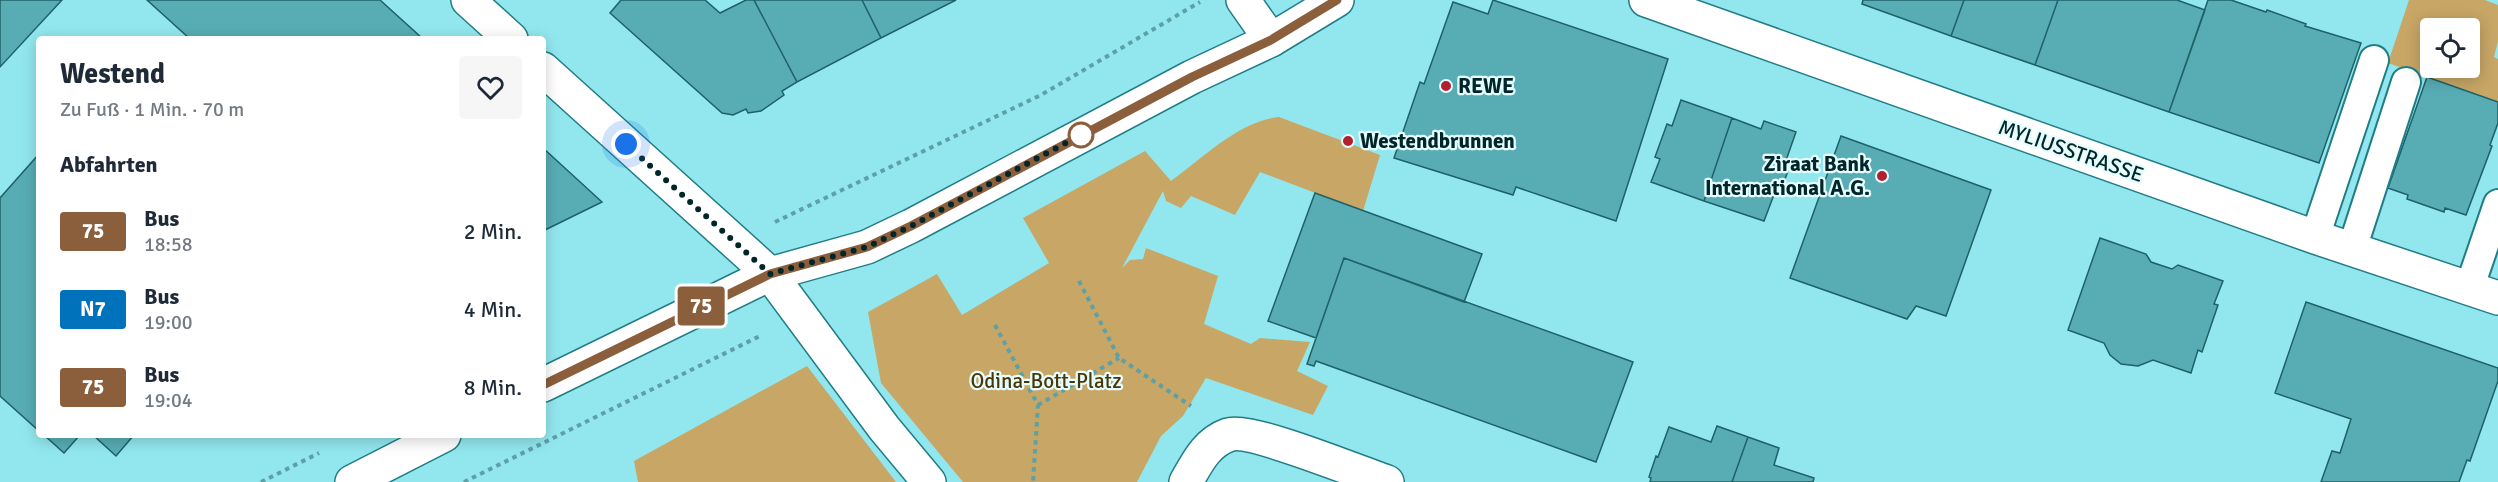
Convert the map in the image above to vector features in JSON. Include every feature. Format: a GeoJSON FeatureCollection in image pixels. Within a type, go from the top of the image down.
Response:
{"type":"FeatureCollection","features":[{"type":"Feature","properties":{"kind":"street"},"geometry":{"type":"LineString","coordinates":[[468,0],[508,36]]}},
{"type":"Feature","properties":{"kind":"street"},"geometry":{"type":"LineString","coordinates":[[1243,0],[1271,40]]}},
{"type":"Feature","properties":{"kind":"street"},"geometry":{"type":"LineString","coordinates":[[546,384],[770,274],[867,247],[911,226],[1192,77],[1271,40],[1337,0]]}},
{"type":"Feature","properties":{"kind":"street","name":"MYLIUSSTRASSE"},"geometry":{"type":"LineString","coordinates":[[1646,0],[2315,237],[2483,293]]}},
{"type":"Feature","properties":{"kind":"street"},"geometry":{"type":"LineString","coordinates":[[546,72],[770,274],[884,428],[929,482]]}},
{"type":"Feature","properties":{"kind":"street"},"geometry":{"type":"LineString","coordinates":[[1186,482],[1204,451],[1229,434],[1256,436],[1387,482]]}},
{"type":"Feature","properties":{"kind":"street"},"geometry":{"type":"LineString","coordinates":[[352,482],[438,438]]}},
{"type":"Feature","properties":{"kind":"lane"},"geometry":{"type":"LineString","coordinates":[[2315,237],[2374,60]]}},
{"type":"Feature","properties":{"kind":"lane"},"geometry":{"type":"LineString","coordinates":[[2352,249],[2406,82]]}},
{"type":"Feature","properties":{"kind":"lane"},"geometry":{"type":"LineString","coordinates":[[2483,293],[2498,204]]}},
{"type":"Feature","properties":{"kind":"path"},"geometry":{"type":"LineString","coordinates":[[836,195],[1041,94],[1203,0]]}},
{"type":"Feature","properties":{"kind":"path"},"geometry":{"type":"LineString","coordinates":[[1079,281],[1119,358],[1229,434]]}},
{"type":"Feature","properties":{"kind":"path"},"geometry":{"type":"LineString","coordinates":[[995,325],[1038,405],[1033,482]]}},
{"type":"Feature","properties":{"kind":"path"},"geometry":{"type":"LineString","coordinates":[[1038,405],[1119,358]]}},
{"type":"Feature","properties":{"kind":"path"},"geometry":{"type":"LineString","coordinates":[[261,482],[323,451]]}},
{"type":"Feature","properties":{"kind":"green space"},"geometry":{"type":"Polygon","coordinates":[[[2409,0],[2485,0],[2498,5],[2498,41],[2494,57],[2498,59],[2498,102],[2430,78],[2480,78],[2480,18],[2420,18],[2420,74],[2388,63],[2409,0]]]}},
{"type":"Feature","properties":{"kind":"green space","name":"Odina-Bott-Platz"},"geometry":{"type":"Polygon","coordinates":[[[1279,117],[1380,155],[1363,211],[1260,172],[1235,215],[1191,196],[1181,208],[1166,201],[1163,191],[1122,268],[1130,260],[1143,259],[1146,248],[1218,276],[1204,324],[1251,344],[1260,338],[1310,342],[1297,371],[1328,386],[1313,415],[1206,378],[1183,416],[1161,436],[1137,482],[963,482],[881,383],[868,312],[937,274],[962,315],[1049,263],[1023,218],[1145,151],[1171,181],[1236,133],[1250,125],[1279,117]]]}},
{"type":"Feature","properties":{"kind":"green space"},"geometry":{"type":"Polygon","coordinates":[[[807,366],[896,482],[638,482],[634,461],[807,366]]]}},
{"type":"Feature","properties":{"kind":"building"},"geometry":{"type":"Polygon","coordinates":[[[0,0],[62,0],[0,67],[0,0]]]}},
{"type":"Feature","properties":{"kind":"building"},"geometry":{"type":"Polygon","coordinates":[[[147,0],[380,0],[420,36],[187,36],[147,0]]]}},
{"type":"Feature","properties":{"kind":"building"},"geometry":{"type":"Polygon","coordinates":[[[621,0],[705,0],[720,13],[746,0],[754,0],[797,82],[782,91],[784,95],[761,111],[748,113],[746,109],[733,115],[722,113],[610,13],[621,0]]]}},
{"type":"Feature","properties":{"kind":"building"},"geometry":{"type":"Polygon","coordinates":[[[754,0],[862,0],[881,38],[797,82],[754,0]]]}},
{"type":"Feature","properties":{"kind":"building"},"geometry":{"type":"Polygon","coordinates":[[[862,0],[956,0],[881,38],[862,0]]]}},
{"type":"Feature","properties":{"kind":"building"},"geometry":{"type":"Polygon","coordinates":[[[1493,0],[1668,59],[1616,221],[1516,187],[1513,195],[1394,158],[1420,82],[1424,84],[1453,2],[1488,14],[1493,0]]]}},
{"type":"Feature","properties":{"kind":"building"},"geometry":{"type":"Polygon","coordinates":[[[1863,0],[1964,0],[1951,36],[1862,4],[1863,0]]]}},
{"type":"Feature","properties":{"kind":"building"},"geometry":{"type":"Polygon","coordinates":[[[1964,0],[2058,0],[2035,65],[1951,36],[1964,0]]]}},
{"type":"Feature","properties":{"kind":"building"},"geometry":{"type":"Polygon","coordinates":[[[2058,0],[2177,0],[2205,10],[2169,112],[2035,65],[2058,0]]]}},
{"type":"Feature","properties":{"kind":"building"},"geometry":{"type":"Polygon","coordinates":[[[2208,0],[2231,0],[2266,12],[2267,10],[2306,24],[2305,26],[2361,43],[2319,163],[2169,112],[2208,0]]]}},
{"type":"Feature","properties":{"kind":"building"},"geometry":{"type":"Polygon","coordinates":[[[2427,78],[2498,102],[2498,123],[2490,145],[2492,146],[2466,215],[2445,208],[2444,212],[2407,199],[2408,195],[2388,188],[2427,78]]]}},
{"type":"Feature","properties":{"kind":"building"},"geometry":{"type":"Polygon","coordinates":[[[1681,100],[1732,118],[1704,201],[1651,182],[1660,159],[1655,157],[1667,124],[1672,126],[1681,100]]]}},
{"type":"Feature","properties":{"kind":"building"},"geometry":{"type":"Polygon","coordinates":[[[1732,118],[1761,129],[1764,121],[1796,132],[1783,169],[1788,171],[1780,193],[1775,192],[1764,221],[1704,201],[1732,118]]]}},
{"type":"Feature","properties":{"kind":"building"},"geometry":{"type":"Polygon","coordinates":[[[1841,136],[1991,190],[1946,316],[1916,306],[1907,319],[1790,278],[1841,136]]]}},
{"type":"Feature","properties":{"kind":"building"},"geometry":{"type":"Polygon","coordinates":[[[546,151],[602,202],[546,230],[546,151]]]}},
{"type":"Feature","properties":{"kind":"building"},"geometry":{"type":"Polygon","coordinates":[[[36,157],[36,428],[0,396],[0,198],[36,157]]]}},
{"type":"Feature","properties":{"kind":"building"},"geometry":{"type":"Polygon","coordinates":[[[1315,193],[1482,254],[1464,302],[1344,258],[1316,338],[1268,321],[1315,193]]]}},
{"type":"Feature","properties":{"kind":"building"},"geometry":{"type":"Polygon","coordinates":[[[2100,238],[2146,254],[2151,262],[2172,269],[2178,265],[2223,281],[2214,304],[2218,305],[2202,352],[2198,350],[2191,373],[2153,360],[2138,366],[2121,364],[2110,355],[2104,343],[2068,330],[2100,238]]]}},
{"type":"Feature","properties":{"kind":"building"},"geometry":{"type":"Polygon","coordinates":[[[1344,258],[1633,362],[1596,462],[1316,361],[1314,366],[1307,364],[1344,258]]]}},
{"type":"Feature","properties":{"kind":"building"},"geometry":{"type":"Polygon","coordinates":[[[2306,302],[2498,368],[2498,381],[2470,461],[2467,460],[2459,482],[2321,482],[2332,451],[2340,453],[2351,419],[2275,393],[2306,302]]]}},
{"type":"Feature","properties":{"kind":"building"},"geometry":{"type":"Polygon","coordinates":[[[1717,426],[1748,437],[1732,482],[1650,482],[1649,477],[1656,456],[1658,457],[1669,427],[1711,442],[1717,426]]]}},
{"type":"Feature","properties":{"kind":"building"},"geometry":{"type":"Polygon","coordinates":[[[1748,437],[1779,448],[1774,465],[1814,478],[1813,482],[1732,482],[1748,437]]]}},
{"type":"Feature","properties":{"kind":"building"},"geometry":{"type":"Polygon","coordinates":[[[47,438],[77,438],[64,453],[47,438]]]}},
{"type":"Feature","properties":{"kind":"building"},"geometry":{"type":"Polygon","coordinates":[[[96,438],[131,438],[116,456],[96,438]]]}},
{"type":"Feature","properties":{"kind":"bus line","name":"75"},"geometry":{"type":"LineString","coordinates":[[546,383],[770,274],[867,247],[911,226],[1192,77],[1271,40],[1337,0]]}},
{"type":"Feature","properties":{"kind":"place","name":"REWE"},"geometry":{"type":"Point","coordinates":[1446,86]}},
{"type":"Feature","properties":{"kind":"place","name":"Westendbrunnen"},"geometry":{"type":"Point","coordinates":[1348,141]}},
{"type":"Feature","properties":{"kind":"place","name":"Ziraat Bank International A.G."},"geometry":{"type":"Point","coordinates":[1882,176]}},
{"type":"Feature","properties":{"kind":"route"},"geometry":{"type":"LineString","coordinates":[[626,144],[770,274],[867,247],[911,226],[1090,130],[1081,135]]}}]}
